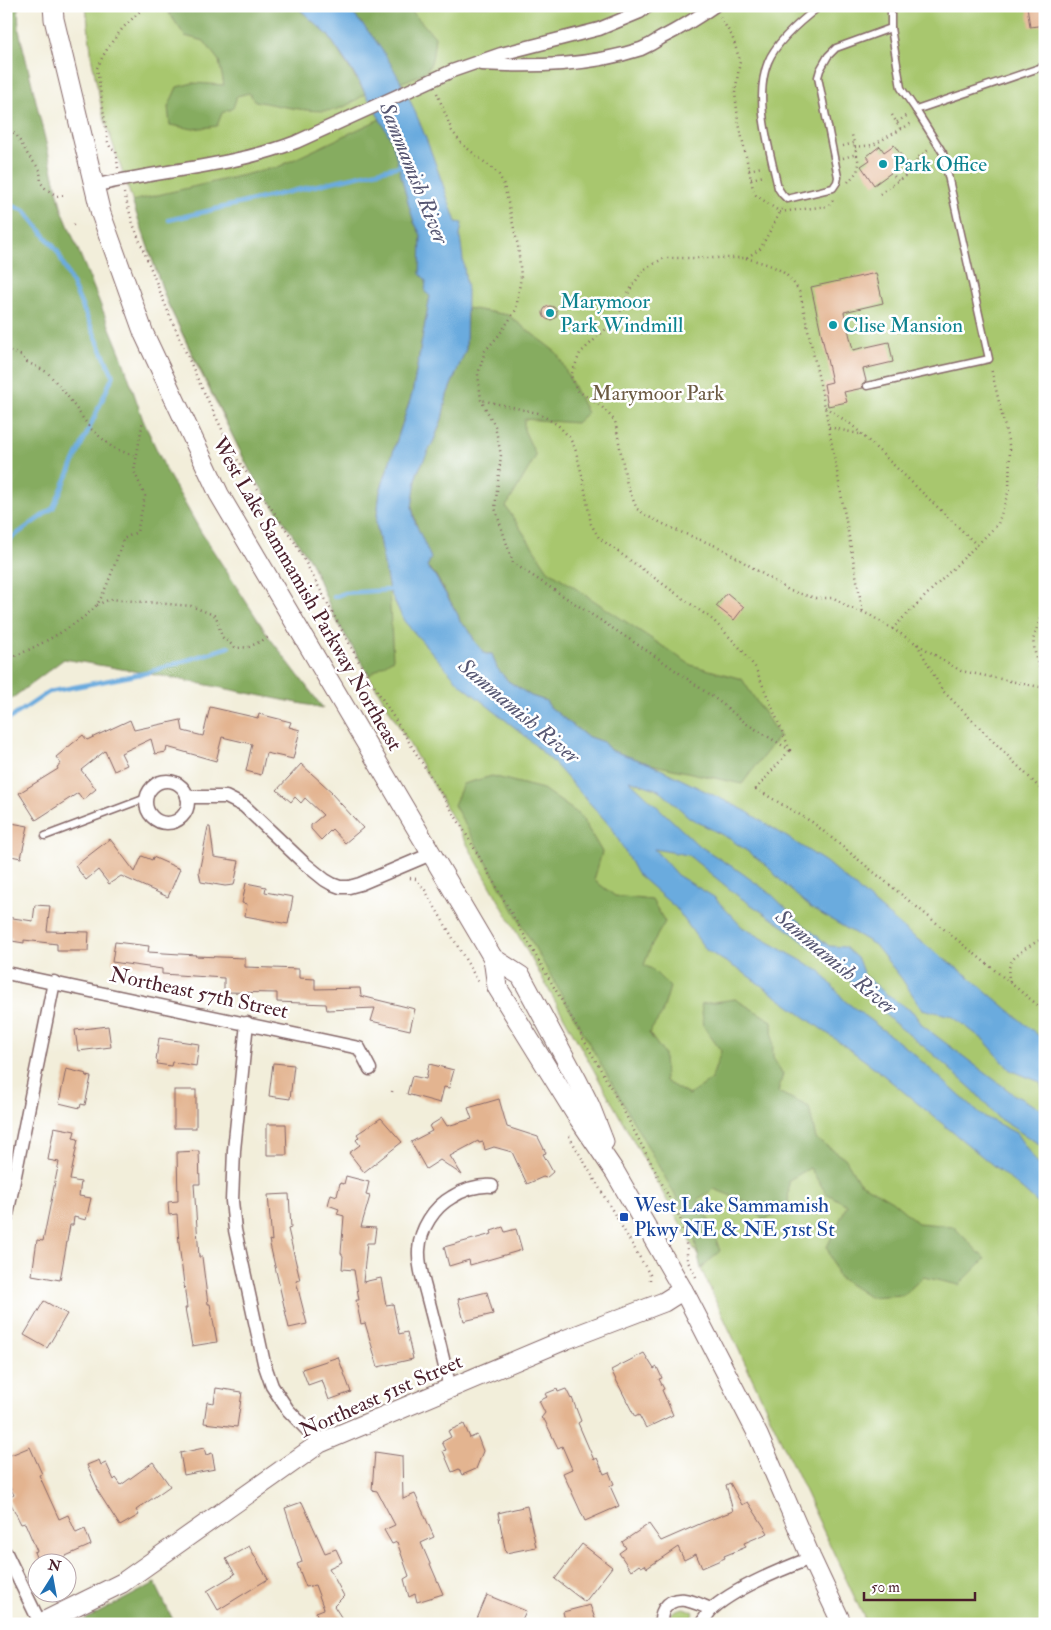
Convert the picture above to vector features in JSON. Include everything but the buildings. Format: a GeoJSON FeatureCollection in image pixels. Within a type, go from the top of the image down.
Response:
{"type":"FeatureCollection","features":[{"type":"Feature","properties":{"kind":"main road","name":"West Lake Sammamish Parkway Northeast"},"geometry":{"type":"LineString","coordinates":[[53,6],[54,19],[101,214],[144,334],[219,494],[493,958],[497,987],[571,1107],[616,1172],[683,1290],[758,1435],[811,1558],[842,1624]]}},
{"type":"Feature","properties":{"kind":"main road","name":"West Lake Sammamish Parkway Northeast"},"geometry":{"type":"LineString","coordinates":[[493,958],[521,976],[590,1106],[616,1172]]}},
{"type":"Feature","properties":{"kind":"main road","name":"Northeast 51st Street"},"geometry":{"type":"LineString","coordinates":[[40,1623],[122,1583],[320,1443],[567,1339],[664,1302],[683,1290]]}},
{"type":"Feature","properties":{"kind":"street"},"geometry":{"type":"LineString","coordinates":[[93,186],[253,156],[296,142],[452,71],[501,54],[599,29],[640,12],[648,6]]}},
{"type":"Feature","properties":{"kind":"street"},"geometry":{"type":"LineString","coordinates":[[476,64],[512,66],[565,64],[603,59],[643,48],[715,9]]}},
{"type":"Feature","properties":{"kind":"street"},"geometry":{"type":"LineString","coordinates":[[165,781],[178,784],[187,797],[187,808],[179,819],[167,823],[154,819],[149,814],[146,807],[146,798],[152,787],[158,783],[165,781]]}},
{"type":"Feature","properties":{"kind":"street"},"geometry":{"type":"LineString","coordinates":[[187,797],[226,797],[244,806],[304,863],[332,884],[340,887],[360,884],[431,854]]}},
{"type":"Feature","properties":{"kind":"street","name":"Northeast 57th Street"},"geometry":{"type":"LineString","coordinates":[[6,973],[359,1048],[370,1068]]}},
{"type":"Feature","properties":{"kind":"street"},"geometry":{"type":"LineString","coordinates":[[6,1220],[54,982]]}},
{"type":"Feature","properties":{"kind":"street"},"geometry":{"type":"LineString","coordinates":[[247,1023],[234,1150],[232,1201],[234,1230],[264,1363],[272,1386],[288,1410],[320,1443]]}},
{"type":"Feature","properties":{"kind":"street"},"geometry":{"type":"LineString","coordinates":[[450,1388],[421,1272],[419,1248],[425,1227],[443,1202],[462,1191],[481,1185],[492,1186]]}},
{"type":"Feature","properties":{"kind":"street"},"geometry":{"type":"LineString","coordinates":[[6,1553],[40,1623]]}},
{"type":"Feature","properties":{"kind":"street"},"geometry":{"type":"LineString","coordinates":[[701,1624],[711,1610],[728,1596],[811,1558]]}},
{"type":"Feature","properties":{"kind":"street"},"geometry":{"type":"LineString","coordinates":[[661,1624],[660,1618],[663,1611],[674,1600],[683,1599],[711,1610]]}},
{"type":"Feature","properties":{"kind":"lane"},"geometry":{"type":"LineString","coordinates":[[820,6],[809,14],[778,46],[768,61],[762,87],[762,105],[778,188],[788,199],[833,188],[838,182],[818,77],[828,56],[836,48],[891,28]]}},
{"type":"Feature","properties":{"kind":"lane"},"geometry":{"type":"LineString","coordinates":[[867,386],[989,359],[943,153],[901,88],[891,28],[890,6]]}},
{"type":"Feature","properties":{"kind":"lane"},"geometry":{"type":"LineString","coordinates":[[916,110],[1045,66]]}},
{"type":"Feature","properties":{"kind":"lane"},"geometry":{"type":"LineString","coordinates":[[45,836],[146,798]]}},
{"type":"Feature","properties":{"kind":"path"},"geometry":{"type":"LineString","coordinates":[[116,157],[116,151],[112,149],[108,142],[97,68],[102,56],[122,29],[145,6]]}},
{"type":"Feature","properties":{"kind":"path"},"geometry":{"type":"LineString","coordinates":[[715,9],[732,36],[740,61],[736,93],[738,119],[753,189],[756,195],[780,212]]}},
{"type":"Feature","properties":{"kind":"path"},"geometry":{"type":"LineString","coordinates":[[435,89],[452,131],[462,144],[498,173],[504,184],[518,246],[521,276],[516,310],[499,335],[485,351],[478,374],[481,400],[495,426],[501,455],[495,508],[514,563],[661,660],[747,724],[790,750]]}},
{"type":"Feature","properties":{"kind":"path"},"geometry":{"type":"LineString","coordinates":[[896,122],[909,114]]}},
{"type":"Feature","properties":{"kind":"path"},"geometry":{"type":"LineString","coordinates":[[892,115],[900,128],[899,131]]}},
{"type":"Feature","properties":{"kind":"path"},"geometry":{"type":"LineString","coordinates":[[839,146],[873,146],[920,118]]}},
{"type":"Feature","properties":{"kind":"path"},"geometry":{"type":"LineString","coordinates":[[6,126],[17,136],[28,155],[40,170],[41,184],[57,196],[65,196]]}},
{"type":"Feature","properties":{"kind":"path"},"geometry":{"type":"LineString","coordinates":[[880,194],[920,165],[916,159],[937,144]]}},
{"type":"Feature","properties":{"kind":"path"},"geometry":{"type":"LineString","coordinates":[[842,158],[856,154]]}},
{"type":"Feature","properties":{"kind":"path"},"geometry":{"type":"LineString","coordinates":[[749,170],[764,166]]}},
{"type":"Feature","properties":{"kind":"path"},"geometry":{"type":"LineString","coordinates":[[892,172],[898,181]]}},
{"type":"Feature","properties":{"kind":"path"},"geometry":{"type":"LineString","coordinates":[[751,179],[766,176]]}},
{"type":"Feature","properties":{"kind":"path"},"geometry":{"type":"LineString","coordinates":[[746,258],[760,249],[788,199]]}},
{"type":"Feature","properties":{"kind":"path"},"geometry":{"type":"LineString","coordinates":[[126,204],[173,323],[206,398],[235,456],[294,541],[358,660],[462,827],[576,1025],[680,1218],[687,1248],[687,1260]]}},
{"type":"Feature","properties":{"kind":"path"},"geometry":{"type":"LineString","coordinates":[[73,225],[77,224]]}},
{"type":"Feature","properties":{"kind":"path"},"geometry":{"type":"LineString","coordinates":[[863,613],[825,407],[800,293],[792,279],[778,268],[746,258],[664,258],[643,270],[630,290],[617,319],[580,353],[571,376],[577,390],[602,407],[615,421],[627,485],[637,509],[678,531],[720,548],[790,591],[816,598],[834,598],[892,629],[961,671],[1045,688]]}},
{"type":"Feature","properties":{"kind":"path"},"geometry":{"type":"LineString","coordinates":[[6,349],[22,356],[27,362],[47,372],[63,390],[90,428],[113,448],[137,457]]}},
{"type":"Feature","properties":{"kind":"path"},"geometry":{"type":"LineString","coordinates":[[892,629],[998,524],[1009,490],[1010,449],[989,359]]}},
{"type":"Feature","properties":{"kind":"path"},"geometry":{"type":"LineString","coordinates":[[481,400],[538,413],[558,426],[569,438],[576,448],[591,524],[599,538],[713,620],[741,648],[755,667],[790,750]]}},
{"type":"Feature","properties":{"kind":"path"},"geometry":{"type":"LineString","coordinates":[[825,407],[852,425],[977,546]]}},
{"type":"Feature","properties":{"kind":"path"},"geometry":{"type":"LineString","coordinates":[[97,606],[123,540],[137,532],[145,496],[134,471],[143,420]]}},
{"type":"Feature","properties":{"kind":"path"},"geometry":{"type":"LineString","coordinates":[[829,427],[861,435]]}},
{"type":"Feature","properties":{"kind":"path"},"geometry":{"type":"LineString","coordinates":[[6,660],[52,637],[110,598],[191,606],[216,616],[222,637],[236,648],[249,647],[269,637]]}},
{"type":"Feature","properties":{"kind":"path"},"geometry":{"type":"LineString","coordinates":[[1043,609],[1033,640],[1036,659],[1045,681]]}},
{"type":"Feature","properties":{"kind":"path"},"geometry":{"type":"LineString","coordinates":[[916,643],[942,690],[1045,794]]}},
{"type":"Feature","properties":{"kind":"path"},"geometry":{"type":"LineString","coordinates":[[790,750],[756,789],[812,822],[1045,1011]]}},
{"type":"Feature","properties":{"kind":"path"},"geometry":{"type":"LineString","coordinates":[[1010,982],[1007,974],[1008,966],[1016,956],[1045,937]]}},
{"type":"Feature","properties":{"kind":"green space"},"geometry":{"type":"Polygon","coordinates":[[[6,6],[18,6],[19,30],[62,210],[121,355],[143,420],[167,472],[201,532],[269,637],[323,708],[64,659],[6,703],[6,6]]]}},
{"type":"Feature","properties":{"kind":"green space","name":"Marymoor Park"},"geometry":{"type":"Polygon","coordinates":[[[86,6],[1045,6],[1045,1624],[867,1624],[701,1269],[704,1267],[702,1263],[440,796],[334,616],[311,562],[281,514],[250,471],[198,367],[167,302],[103,115],[92,61],[86,6]]]}},
{"type":"Feature","properties":{"kind":"green space"},"geometry":{"type":"Polygon","coordinates":[[[171,6],[296,6],[328,35],[366,94],[342,108],[320,111],[297,109],[255,101],[249,93],[237,96],[233,108],[222,113],[217,126],[193,129],[170,125],[168,107],[177,87],[193,83],[224,85],[219,61],[204,41],[185,36],[169,13],[171,6]]]}},
{"type":"Feature","properties":{"kind":"green space"},"geometry":{"type":"Polygon","coordinates":[[[345,6],[407,6],[435,37],[431,63],[425,72],[400,83],[376,42],[345,6]]]}},
{"type":"Feature","properties":{"kind":"green space"},"geometry":{"type":"Polygon","coordinates":[[[380,119],[393,141],[414,222],[421,235],[421,253],[430,296],[412,394],[380,492],[376,523],[389,590],[393,659],[369,675],[334,616],[311,562],[250,471],[167,302],[132,201],[278,167],[380,119]]]}},
{"type":"Feature","properties":{"kind":"green space"},"geometry":{"type":"Polygon","coordinates":[[[467,308],[508,315],[557,353],[587,413],[576,423],[524,419],[524,430],[536,456],[506,507],[548,570],[691,665],[742,679],[779,736],[742,784],[650,764],[610,750],[603,742],[586,736],[550,707],[546,701],[531,696],[508,681],[497,669],[492,654],[485,654],[475,642],[469,630],[460,622],[435,574],[427,567],[412,507],[417,473],[434,440],[442,419],[447,395],[466,349],[467,308]]]}},
{"type":"Feature","properties":{"kind":"green space"},"geometry":{"type":"Polygon","coordinates":[[[492,776],[543,789],[580,815],[602,852],[594,880],[615,896],[652,900],[665,922],[652,944],[644,965],[652,969],[670,987],[662,1014],[649,1033],[664,1054],[665,1081],[689,1095],[711,1080],[721,1051],[704,1027],[701,1004],[735,999],[772,1021],[773,1058],[783,1074],[778,1092],[809,1107],[816,1139],[845,1158],[859,1182],[892,1201],[918,1223],[953,1226],[985,1259],[959,1285],[923,1277],[904,1295],[869,1297],[838,1277],[827,1247],[847,1205],[826,1193],[810,1168],[789,1180],[788,1210],[763,1220],[747,1202],[714,1189],[698,1199],[710,1222],[720,1251],[701,1269],[693,1233],[679,1202],[454,805],[463,784],[492,776]]]}},
{"type":"Feature","properties":{"kind":"green space"},"geometry":{"type":"Polygon","coordinates":[[[155,1583],[175,1624],[77,1624],[155,1583]]]}},
{"type":"Feature","properties":{"kind":"green space"},"geometry":{"type":"Polygon","coordinates":[[[684,1608],[694,1612],[688,1624],[670,1624],[669,1620],[672,1612],[684,1608]]]}},
{"type":"Feature","properties":{"kind":"water","name":"Sammamish River"},"geometry":{"type":"Polygon","coordinates":[[[296,6],[345,6],[366,28],[384,53],[413,107],[436,164],[456,222],[462,223],[460,236],[467,291],[466,349],[447,395],[442,419],[434,440],[417,473],[412,507],[415,522],[431,558],[427,567],[434,574],[458,615],[460,622],[469,630],[475,642],[485,654],[492,654],[497,668],[508,681],[531,696],[546,701],[550,707],[586,736],[603,742],[610,750],[650,764],[746,811],[826,862],[909,933],[968,976],[1045,1041],[1045,1098],[1040,1082],[1010,1070],[985,1041],[952,1016],[922,1009],[902,979],[875,945],[811,908],[765,864],[730,839],[690,818],[659,790],[629,780],[698,845],[771,894],[829,946],[845,947],[858,959],[864,975],[890,997],[913,1012],[923,1026],[1016,1096],[1045,1111],[1045,1148],[998,1118],[974,1091],[933,1054],[892,1021],[840,971],[786,928],[738,896],[688,855],[654,849],[677,875],[714,897],[742,927],[820,971],[845,1001],[908,1049],[981,1115],[1016,1133],[1037,1163],[1045,1169],[1045,1210],[871,1065],[744,973],[706,950],[676,908],[637,874],[612,828],[553,762],[523,734],[460,684],[404,621],[389,590],[376,523],[380,492],[412,394],[430,296],[425,292],[426,280],[420,274],[421,235],[409,206],[392,141],[357,78],[328,35],[296,6]]]}},
{"type":"Feature","properties":{"kind":"waterway","name":"Sammamish River"},"geometry":{"type":"LineString","coordinates":[[169,220],[404,165]]}},
{"type":"Feature","properties":{"kind":"waterway"},"geometry":{"type":"LineString","coordinates":[[6,203],[25,211],[58,252],[113,376],[53,508],[6,542]]}},
{"type":"Feature","properties":{"kind":"waterway"},"geometry":{"type":"LineString","coordinates":[[334,597],[344,593],[389,590],[393,588]]}},
{"type":"Feature","properties":{"kind":"waterway"},"geometry":{"type":"LineString","coordinates":[[6,721],[49,692],[146,673],[229,647]]}},
{"type":"Feature","properties":{"kind":"place","name":"Park Office"},"geometry":{"type":"Point","coordinates":[883,164]}},
{"type":"Feature","properties":{"kind":"place","name":"Marymoor Park Windmill"},"geometry":{"type":"Point","coordinates":[550,313]}},
{"type":"Feature","properties":{"kind":"place","name":"Clise Mansion"},"geometry":{"type":"Point","coordinates":[833,325]}},
{"type":"Feature","properties":{"kind":"place","name":"West Lake Sammamish Pkwy NE & NE 51st St"},"geometry":{"type":"Point","coordinates":[624,1217]}}]}
